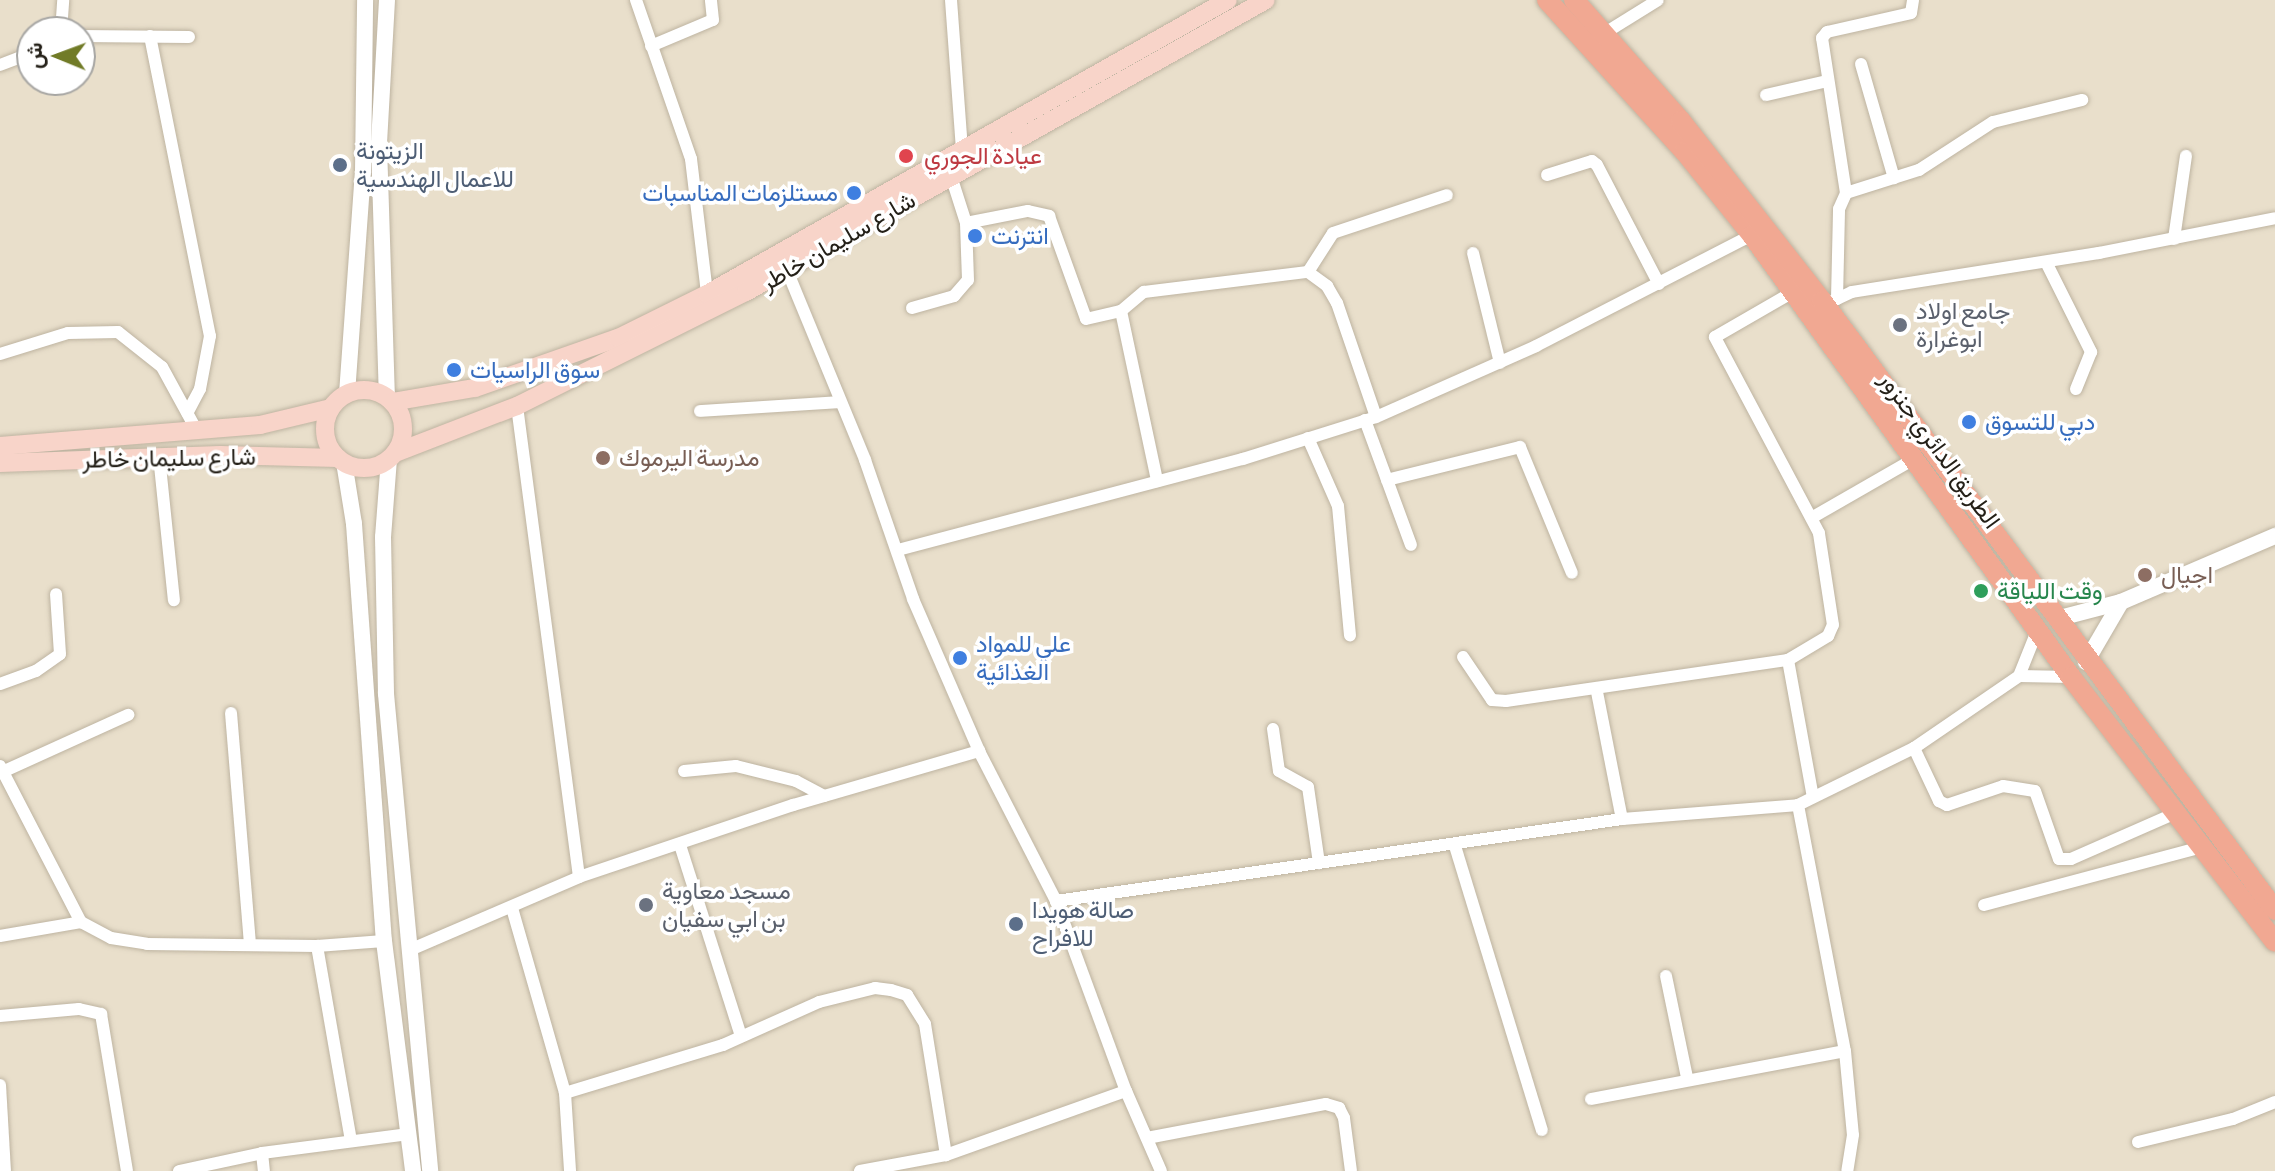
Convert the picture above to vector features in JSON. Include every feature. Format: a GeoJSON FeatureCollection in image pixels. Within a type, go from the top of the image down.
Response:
{"type":"FeatureCollection","features":[{"type":"Feature","properties":{"kind":"main road","name":"شارع سليمان خاطر"},"geometry":{"type":"LineString","coordinates":[[390,400],[514,377],[618,338],[707,294],[784,262],[962,149],[1228,0]]}},
{"type":"Feature","properties":{"kind":"main road","name":"شارع سليمان خاطر"},"geometry":{"type":"LineString","coordinates":[[392,456],[517,406],[951,176],[1266,0]]}},
{"type":"Feature","properties":{"kind":"main road","name":"الطريق الدائري جنزور"},"geometry":{"type":"LineString","coordinates":[[1547,0],[1685,152],[1752,235],[2071,677],[2275,910]]}},
{"type":"Feature","properties":{"kind":"main road","name":"الطريق الدائري جنزور"},"geometry":{"type":"LineString","coordinates":[[1574,0],[1831,302],[2086,662],[2150,764],[2176,813],[2275,942]]}},
{"type":"Feature","properties":{"kind":"main road"},"geometry":{"type":"LineString","coordinates":[[370,390],[390,400],[403,432],[392,456],[362,468],[341,460],[325,429],[331,408],[347,394],[370,390]]}},
{"type":"Feature","properties":{"kind":"main road","name":"شارع سليمان خاطر"},"geometry":{"type":"LineString","coordinates":[[0,446],[260,425],[331,408]]}},
{"type":"Feature","properties":{"kind":"main road","name":"شارع سليمان خاطر"},"geometry":{"type":"LineString","coordinates":[[0,463],[159,456],[341,460]]}},
{"type":"Feature","properties":{"kind":"street"},"geometry":{"type":"LineString","coordinates":[[347,394],[363,172],[365,0]]}},
{"type":"Feature","properties":{"kind":"street"},"geometry":{"type":"LineString","coordinates":[[387,0],[379,145],[390,400]]}},
{"type":"Feature","properties":{"kind":"street"},"geometry":{"type":"LineString","coordinates":[[636,0],[691,159],[707,294]]}},
{"type":"Feature","properties":{"kind":"street"},"geometry":{"type":"LineString","coordinates":[[651,46],[713,20],[711,0]]}},
{"type":"Feature","properties":{"kind":"street"},"geometry":{"type":"LineString","coordinates":[[951,0],[962,149]]}},
{"type":"Feature","properties":{"kind":"street"},"geometry":{"type":"LineString","coordinates":[[1605,33],[1658,0]]}},
{"type":"Feature","properties":{"kind":"street"},"geometry":{"type":"LineString","coordinates":[[1831,302],[1839,209],[1846,193],[1827,81],[1824,35],[1911,13],[1913,0]]}},
{"type":"Feature","properties":{"kind":"street"},"geometry":{"type":"LineString","coordinates":[[96,36],[189,37]]}},
{"type":"Feature","properties":{"kind":"street"},"geometry":{"type":"LineString","coordinates":[[150,36],[210,336],[200,389],[187,413]]}},
{"type":"Feature","properties":{"kind":"street"},"geometry":{"type":"LineString","coordinates":[[1861,64],[1894,178]]}},
{"type":"Feature","properties":{"kind":"street"},"geometry":{"type":"LineString","coordinates":[[1766,95],[1827,81]]}},
{"type":"Feature","properties":{"kind":"street"},"geometry":{"type":"LineString","coordinates":[[1846,193],[1919,170],[1993,122],[2082,100]]}},
{"type":"Feature","properties":{"kind":"street"},"geometry":{"type":"LineString","coordinates":[[2174,239],[2186,156]]}},
{"type":"Feature","properties":{"kind":"street"},"geometry":{"type":"LineString","coordinates":[[1547,175],[1592,161],[1597,165],[1659,284]]}},
{"type":"Feature","properties":{"kind":"street"},"geometry":{"type":"LineString","coordinates":[[912,308],[954,296],[968,280],[966,223],[951,176]]}},
{"type":"Feature","properties":{"kind":"street"},"geometry":{"type":"LineString","coordinates":[[1308,272],[1333,233],[1447,195]]}},
{"type":"Feature","properties":{"kind":"street"},"geometry":{"type":"LineString","coordinates":[[966,223],[1040,211],[1054,228],[1080,312],[1086,319],[1121,311],[1144,292],[1308,272],[1327,286],[1337,303],[1387,480],[1411,545]]}},
{"type":"Feature","properties":{"kind":"street"},"geometry":{"type":"LineString","coordinates":[[1831,302],[1852,292],[2046,262],[2275,218]]}},
{"type":"Feature","properties":{"kind":"street"},"geometry":{"type":"LineString","coordinates":[[898,550],[1157,481],[1370,418],[1500,363],[1752,235]]}},
{"type":"Feature","properties":{"kind":"street"},"geometry":{"type":"LineString","coordinates":[[1473,253],[1500,363]]}},
{"type":"Feature","properties":{"kind":"street"},"geometry":{"type":"LineString","coordinates":[[784,262],[898,550],[913,599],[979,751],[1056,901],[1126,1091],[1161,1171]]}},
{"type":"Feature","properties":{"kind":"street"},"geometry":{"type":"LineString","coordinates":[[2046,262],[2091,352],[2076,389]]}},
{"type":"Feature","properties":{"kind":"street"},"geometry":{"type":"LineString","coordinates":[[1463,657],[1492,700],[1597,692],[1788,660],[1828,636],[1833,625],[1825,557],[1813,517],[1715,337],[1793,292]]}},
{"type":"Feature","properties":{"kind":"street"},"geometry":{"type":"LineString","coordinates":[[1121,311],[1157,481]]}},
{"type":"Feature","properties":{"kind":"street"},"geometry":{"type":"LineString","coordinates":[[0,354],[68,333],[118,332],[162,367],[197,431]]}},
{"type":"Feature","properties":{"kind":"street"},"geometry":{"type":"LineString","coordinates":[[700,411],[839,402]]}},
{"type":"Feature","properties":{"kind":"street"},"geometry":{"type":"LineString","coordinates":[[517,406],[579,877]]}},
{"type":"Feature","properties":{"kind":"street"},"geometry":{"type":"LineString","coordinates":[[1308,438],[1338,506],[1350,635]]}},
{"type":"Feature","properties":{"kind":"street"},"geometry":{"type":"LineString","coordinates":[[1387,480],[1520,447],[1572,573]]}},
{"type":"Feature","properties":{"kind":"street"},"geometry":{"type":"LineString","coordinates":[[159,456],[174,600]]}},
{"type":"Feature","properties":{"kind":"street"},"geometry":{"type":"LineString","coordinates":[[392,456],[383,537],[386,694],[412,949],[430,1171]]}},
{"type":"Feature","properties":{"kind":"street"},"geometry":{"type":"LineString","coordinates":[[1813,517],[1914,459]]}},
{"type":"Feature","properties":{"kind":"street"},"geometry":{"type":"LineString","coordinates":[[341,460],[358,571],[384,941],[413,1171]]}},
{"type":"Feature","properties":{"kind":"street"},"geometry":{"type":"LineString","coordinates":[[2056,619],[2121,602],[2275,536]]}},
{"type":"Feature","properties":{"kind":"street"},"geometry":{"type":"LineString","coordinates":[[0,684],[36,671],[60,654],[56,594]]}},
{"type":"Feature","properties":{"kind":"street"},"geometry":{"type":"LineString","coordinates":[[2086,662],[2121,602]]}},
{"type":"Feature","properties":{"kind":"street"},"geometry":{"type":"LineString","coordinates":[[1056,901],[1455,846],[1622,819],[1798,805],[1914,748],[2019,676],[2037,631]]}},
{"type":"Feature","properties":{"kind":"street"},"geometry":{"type":"LineString","coordinates":[[1788,660],[1813,797]]}},
{"type":"Feature","properties":{"kind":"street"},"geometry":{"type":"LineString","coordinates":[[2019,676],[2071,677]]}},
{"type":"Feature","properties":{"kind":"street"},"geometry":{"type":"LineString","coordinates":[[1597,692],[1622,819]]}},
{"type":"Feature","properties":{"kind":"street"},"geometry":{"type":"LineString","coordinates":[[231,713],[250,944]]}},
{"type":"Feature","properties":{"kind":"street"},"geometry":{"type":"LineString","coordinates":[[128,715],[1,771],[81,922],[111,938],[147,944],[317,946],[384,941]]}},
{"type":"Feature","properties":{"kind":"street"},"geometry":{"type":"LineString","coordinates":[[1273,729],[1279,771],[1308,787],[1319,863]]}},
{"type":"Feature","properties":{"kind":"street"},"geometry":{"type":"LineString","coordinates":[[1914,748],[1939,801],[1947,805],[2003,786],[2035,791],[2059,859],[2071,859],[2176,813]]}},
{"type":"Feature","properties":{"kind":"street"},"geometry":{"type":"LineString","coordinates":[[412,949],[579,877],[824,796],[979,751]]}},
{"type":"Feature","properties":{"kind":"street"},"geometry":{"type":"LineString","coordinates":[[684,771],[736,766],[766,771],[824,796]]}},
{"type":"Feature","properties":{"kind":"street"},"geometry":{"type":"LineString","coordinates":[[1798,805],[1845,1051],[1853,1135],[1847,1171]]}},
{"type":"Feature","properties":{"kind":"street"},"geometry":{"type":"LineString","coordinates":[[680,845],[740,1033]]}},
{"type":"Feature","properties":{"kind":"street"},"geometry":{"type":"LineString","coordinates":[[1455,846],[1542,1130]]}},
{"type":"Feature","properties":{"kind":"street"},"geometry":{"type":"LineString","coordinates":[[1984,905],[2202,847]]}},
{"type":"Feature","properties":{"kind":"street"},"geometry":{"type":"LineString","coordinates":[[512,908],[565,1093],[570,1171]]}},
{"type":"Feature","properties":{"kind":"street"},"geometry":{"type":"LineString","coordinates":[[0,936],[81,922]]}},
{"type":"Feature","properties":{"kind":"street"},"geometry":{"type":"LineString","coordinates":[[317,946],[351,1140]]}},
{"type":"Feature","properties":{"kind":"street"},"geometry":{"type":"LineString","coordinates":[[1666,976],[1687,1077]]}},
{"type":"Feature","properties":{"kind":"street"},"geometry":{"type":"LineString","coordinates":[[565,1093],[723,1045],[740,1033],[819,1002],[875,988],[907,995],[925,1024],[946,1155]]}},
{"type":"Feature","properties":{"kind":"street"},"geometry":{"type":"LineString","coordinates":[[0,1016],[79,1009],[101,1014],[127,1171]]}},
{"type":"Feature","properties":{"kind":"street"},"geometry":{"type":"LineString","coordinates":[[1591,1099],[1687,1077],[1845,1051]]}},
{"type":"Feature","properties":{"kind":"street"},"geometry":{"type":"LineString","coordinates":[[0,1085],[5,1171]]}},
{"type":"Feature","properties":{"kind":"street"},"geometry":{"type":"LineString","coordinates":[[860,1171],[896,1168],[946,1155],[1126,1091]]}},
{"type":"Feature","properties":{"kind":"street"},"geometry":{"type":"LineString","coordinates":[[2138,1142],[2233,1119],[2275,1102]]}},
{"type":"Feature","properties":{"kind":"street"},"geometry":{"type":"LineString","coordinates":[[1147,1138],[1326,1104],[1339,1108],[1344,1118],[1351,1171]]}},
{"type":"Feature","properties":{"kind":"street"},"geometry":{"type":"LineString","coordinates":[[179,1171],[262,1153],[409,1134]]}},
{"type":"Feature","properties":{"kind":"street"},"geometry":{"type":"LineString","coordinates":[[262,1153],[264,1171]]}},
{"type":"Feature","properties":{"kind":"place","name":"عيادة الجوري"},"geometry":{"type":"Point","coordinates":[906,156]}},
{"type":"Feature","properties":{"kind":"place","name":"الزيتونة للاعمال الهندسية"},"geometry":{"type":"Point","coordinates":[340,165]}},
{"type":"Feature","properties":{"kind":"place","name":"مستلزمات المناسبات"},"geometry":{"type":"Point","coordinates":[854,193]}},
{"type":"Feature","properties":{"kind":"place","name":"انترنت"},"geometry":{"type":"Point","coordinates":[975,236]}},
{"type":"Feature","properties":{"kind":"place","name":"جامع اولاد ابوغرارة"},"geometry":{"type":"Point","coordinates":[1900,325]}},
{"type":"Feature","properties":{"kind":"place","name":"سوق الراسيات"},"geometry":{"type":"Point","coordinates":[454,370]}},
{"type":"Feature","properties":{"kind":"place","name":"دبي للتسوق"},"geometry":{"type":"Point","coordinates":[1969,422]}},
{"type":"Feature","properties":{"kind":"place","name":"مدرسة اليرموك"},"geometry":{"type":"Point","coordinates":[603,458]}},
{"type":"Feature","properties":{"kind":"place","name":"اجيال"},"geometry":{"type":"Point","coordinates":[2145,575]}},
{"type":"Feature","properties":{"kind":"place","name":"وقت اللياقة"},"geometry":{"type":"Point","coordinates":[1981,591]}},
{"type":"Feature","properties":{"kind":"place","name":"علي للمواد الغذائية"},"geometry":{"type":"Point","coordinates":[960,658]}},
{"type":"Feature","properties":{"kind":"place","name":"مسجد معاوية بن ابي سفيان"},"geometry":{"type":"Point","coordinates":[646,905]}},
{"type":"Feature","properties":{"kind":"place","name":"صالة هويدا للافراح"},"geometry":{"type":"Point","coordinates":[1016,924]}}]}
